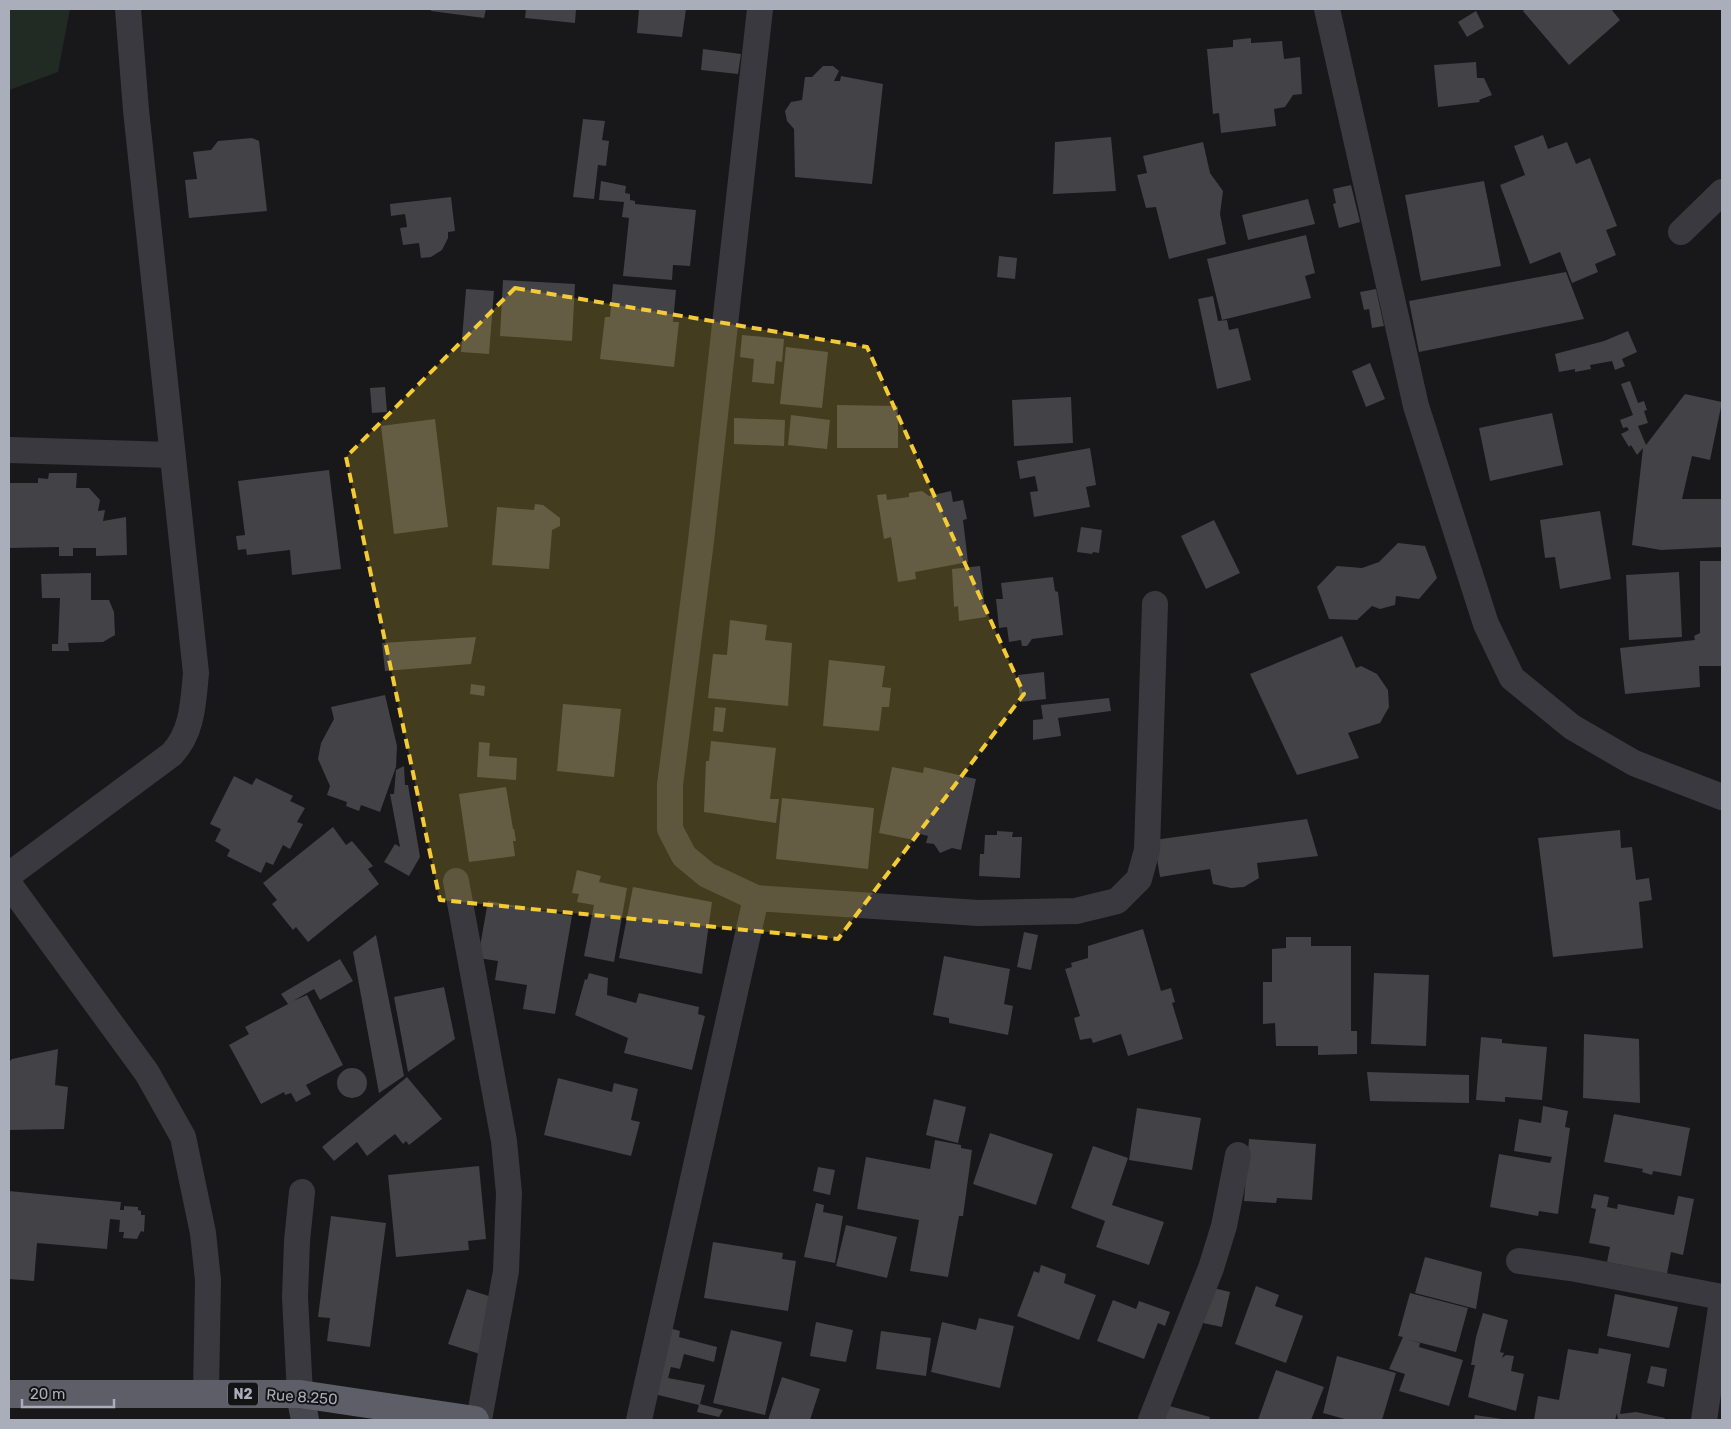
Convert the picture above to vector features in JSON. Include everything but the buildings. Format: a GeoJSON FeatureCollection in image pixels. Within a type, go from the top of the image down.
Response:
{"type":"FeatureCollection","features":[{"type":"Feature","properties":{"kind":"highway","name":"Rue 8.250"},"geometry":{"type":"LineString","coordinates":[[9,1394],[300,1394],[475,1420]]}},
{"type":"Feature","properties":{"kind":"main road"},"geometry":{"type":"LineString","coordinates":[[300,1394],[305,1420]]}},
{"type":"Feature","properties":{"kind":"street"},"geometry":{"type":"LineString","coordinates":[[9,875],[172,754],[180,744],[189,726],[192,712],[196,673],[136,110],[128,9]]}},
{"type":"Feature","properties":{"kind":"street"},"geometry":{"type":"LineString","coordinates":[[760,9],[701,541],[670,785],[670,829],[684,856],[706,875],[756,898],[978,914],[1076,911],[1117,901],[1139,879],[1147,850],[1155,604]]}},
{"type":"Feature","properties":{"kind":"street"},"geometry":{"type":"LineString","coordinates":[[1327,9],[1416,406],[1486,624],[1512,678],[1572,728],[1634,763],[1722,797]]}},
{"type":"Feature","properties":{"kind":"street"},"geometry":{"type":"LineString","coordinates":[[1681,232],[1722,192]]}},
{"type":"Feature","properties":{"kind":"street"},"geometry":{"type":"LineString","coordinates":[[9,450],[172,455]]}},
{"type":"Feature","properties":{"kind":"street"},"geometry":{"type":"LineString","coordinates":[[456,881],[504,1141],[509,1193],[506,1271],[479,1420]]}},
{"type":"Feature","properties":{"kind":"street"},"geometry":{"type":"LineString","coordinates":[[9,884],[147,1073],[183,1137],[204,1233],[208,1280],[206,1394]]}},
{"type":"Feature","properties":{"kind":"street"},"geometry":{"type":"LineString","coordinates":[[639,1420],[756,898]]}},
{"type":"Feature","properties":{"kind":"street"},"geometry":{"type":"LineString","coordinates":[[1151,1420],[1211,1268],[1224,1226],[1238,1155]]}},
{"type":"Feature","properties":{"kind":"street"},"geometry":{"type":"LineString","coordinates":[[300,1394],[295,1296],[296,1240],[302,1192]]}},
{"type":"Feature","properties":{"kind":"street"},"geometry":{"type":"LineString","coordinates":[[1519,1261],[1576,1268],[1722,1296]]}},
{"type":"Feature","properties":{"kind":"street"},"geometry":{"type":"LineString","coordinates":[[1704,1420],[1722,1301]]}},
{"type":"Feature","properties":{"kind":"highlighted area"},"geometry":{"type":"Polygon","coordinates":[[[515,288],[867,347],[1024,694],[838,939],[440,900],[346,457],[515,288]]]}},
{"type":"Feature","properties":{"kind":"shaded area"},"geometry":{"type":"Polygon","coordinates":[[[9,9],[70,9],[58,72],[9,90],[9,9]]]}}]}
